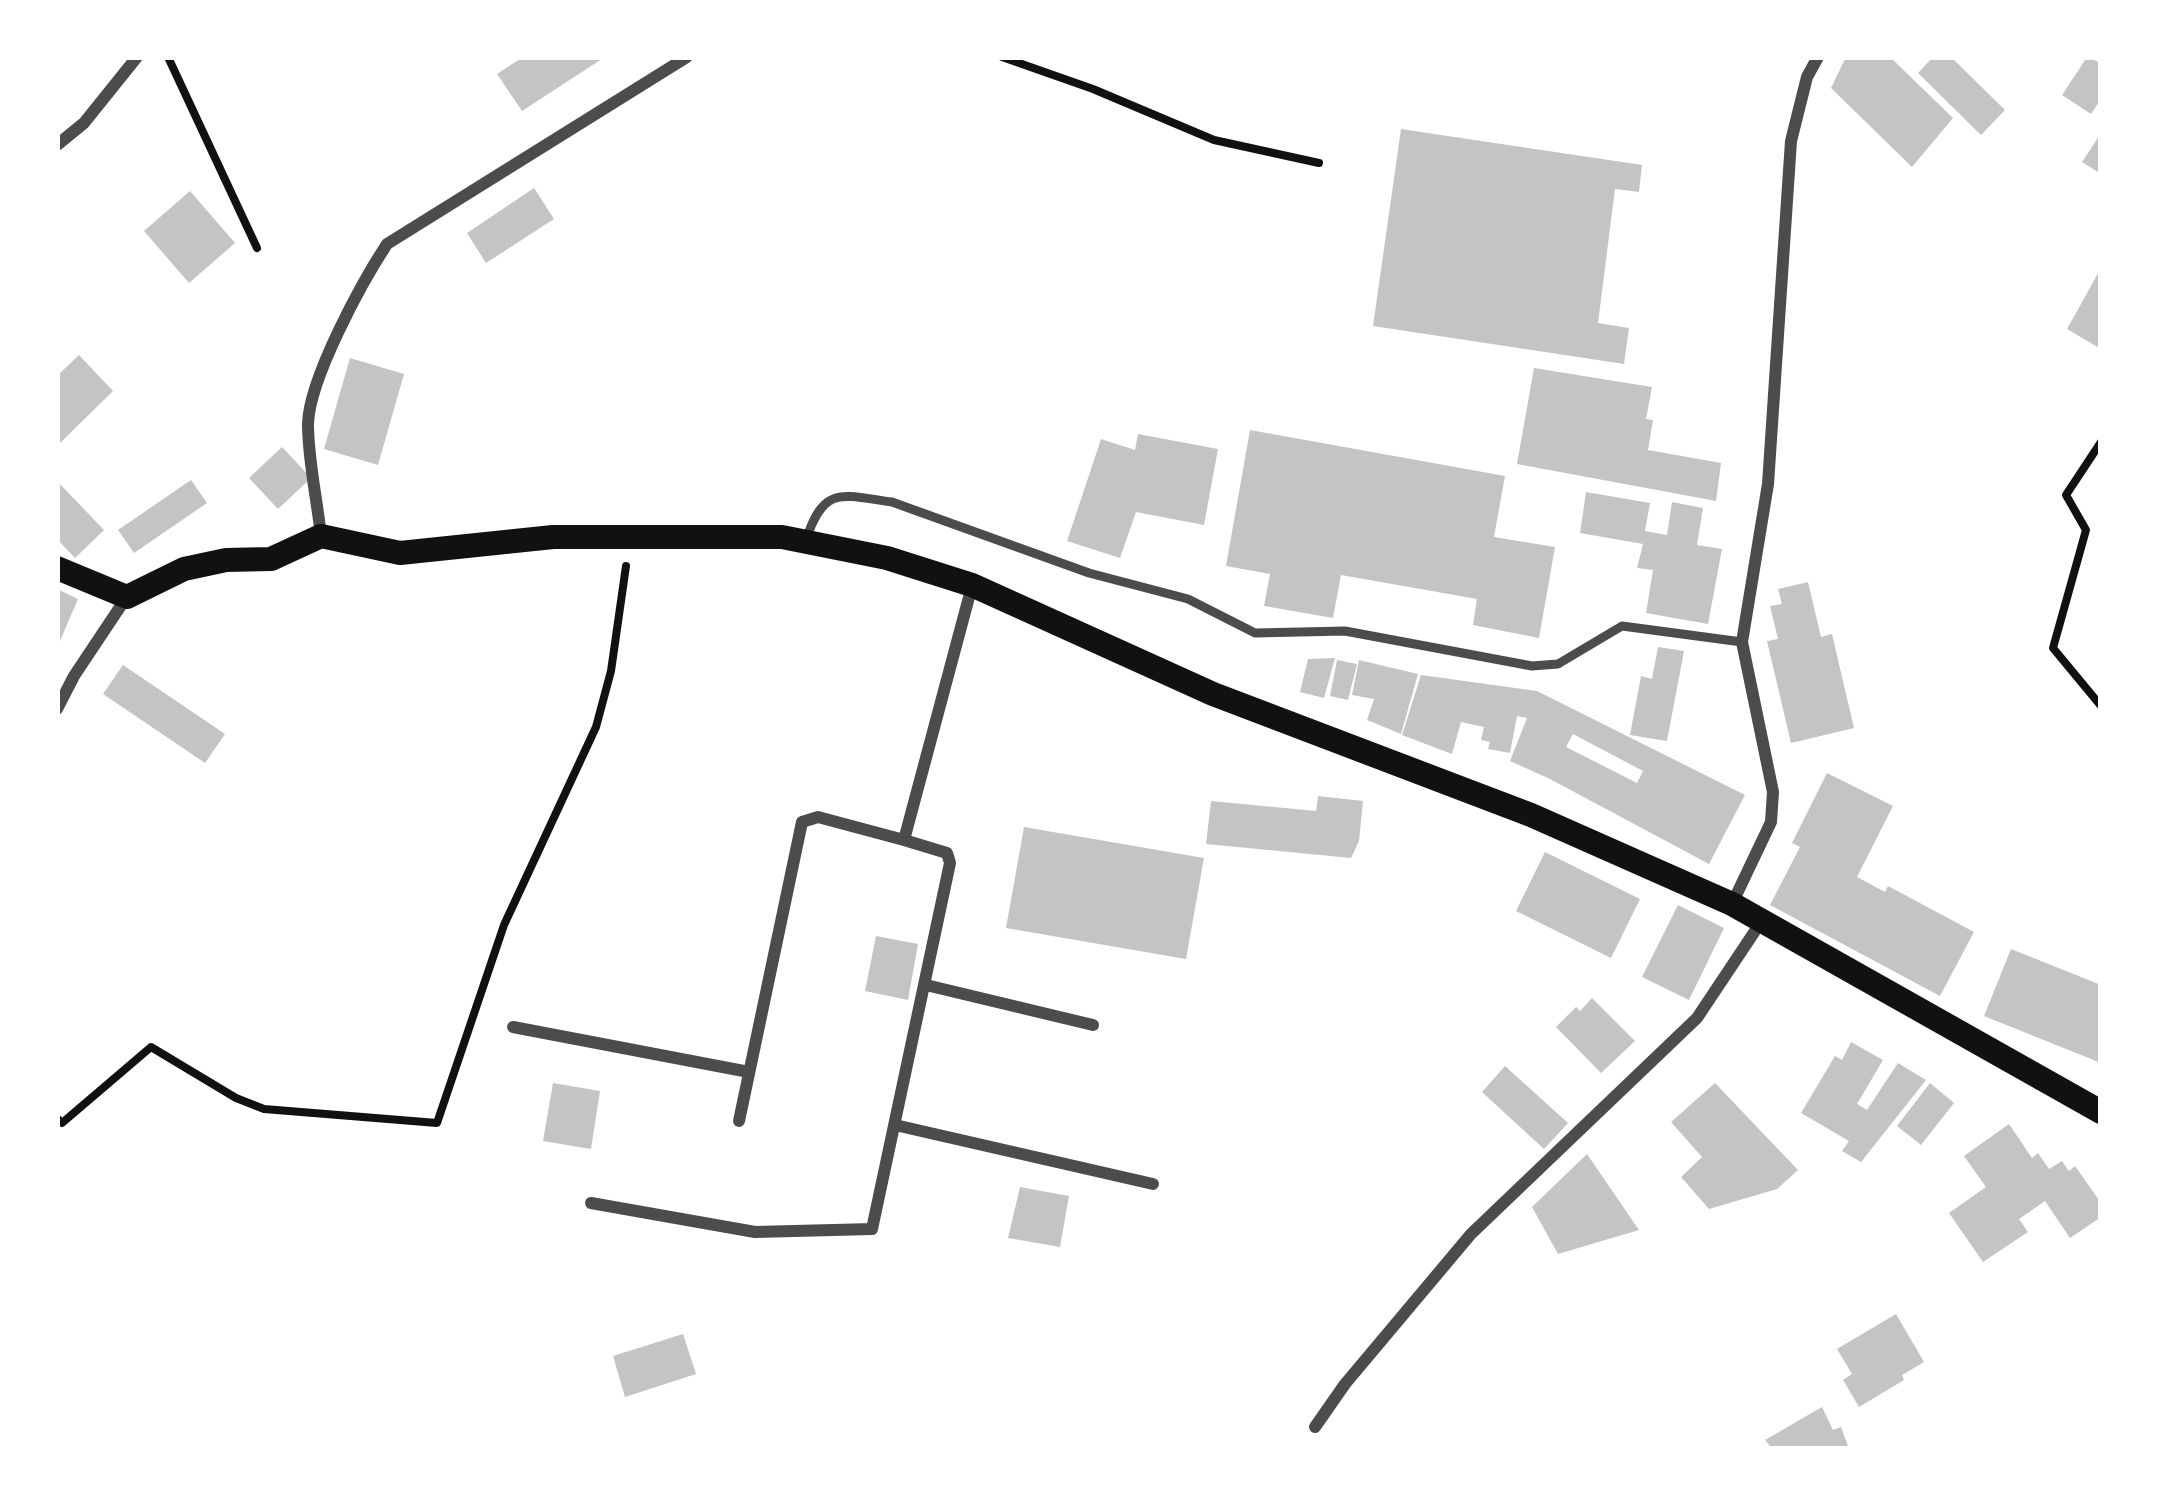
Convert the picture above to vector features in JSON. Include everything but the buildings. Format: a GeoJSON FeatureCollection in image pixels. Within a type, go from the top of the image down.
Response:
{"type":"FeatureCollection","features":[{"type":"Feature","properties":{"kind":"main road"},"geometry":{"type":"LineString","coordinates":[[57,568],[127,597],[184,568],[226,560],[271,559],[321,536],[400,553],[554,537],[806,540],[887,558],[972,585],[1213,694],[1531,815],[1732,904],[2101,1112]]}},
{"type":"Feature","properties":{"kind":"street"},"geometry":{"type":"LineString","coordinates":[[57,145],[84,123],[137,57]]}},
{"type":"Feature","properties":{"kind":"street"},"geometry":{"type":"LineString","coordinates":[[321,536],[308,420],[329,354],[359,285],[387,244],[688,57]]}},
{"type":"Feature","properties":{"kind":"street"},"geometry":{"type":"LineString","coordinates":[[1732,904],[1771,822],[1773,792],[1742,642],[1768,484],[1791,141],[1807,77],[1818,57]]}},
{"type":"Feature","properties":{"kind":"street"},"geometry":{"type":"LineString","coordinates":[[904,840],[972,585]]}},
{"type":"Feature","properties":{"kind":"street"},"geometry":{"type":"LineString","coordinates":[[57,710],[127,597]]}},
{"type":"Feature","properties":{"kind":"street"},"geometry":{"type":"LineString","coordinates":[[591,1203],[755,1232],[872,1229],[926,985],[950,863],[947,853],[818,817],[802,822],[739,1121]]}},
{"type":"Feature","properties":{"kind":"street"},"geometry":{"type":"LineString","coordinates":[[1315,1427],[1471,1234],[1697,1018],[1763,920]]}},
{"type":"Feature","properties":{"kind":"street"},"geometry":{"type":"LineString","coordinates":[[926,985],[1093,1025]]}},
{"type":"Feature","properties":{"kind":"street"},"geometry":{"type":"LineString","coordinates":[[513,1027],[749,1072]]}},
{"type":"Feature","properties":{"kind":"street"},"geometry":{"type":"LineString","coordinates":[[895,1125],[1153,1184]]}},
{"type":"Feature","properties":{"kind":"lane"},"geometry":{"type":"LineString","coordinates":[[806,540],[823,503],[838,496],[857,497],[892,502],[1089,573],[1188,599],[1255,633],[1346,631],[1532,666],[1558,664],[1622,626],[1742,642]]}},
{"type":"Feature","properties":{"kind":"path"},"geometry":{"type":"LineString","coordinates":[[168,57],[257,248]]}},
{"type":"Feature","properties":{"kind":"path"},"geometry":{"type":"LineString","coordinates":[[1002,57],[1214,140],[1318,163]]}},
{"type":"Feature","properties":{"kind":"path"},"geometry":{"type":"LineString","coordinates":[[2101,442],[2066,495],[2086,530],[2053,648],[2101,706]]}},
{"type":"Feature","properties":{"kind":"path"},"geometry":{"type":"LineString","coordinates":[[57,1118],[62,1123],[151,1047],[236,1098],[264,1109],[437,1123],[504,925],[596,727],[610,671],[631,535]]}}]}
